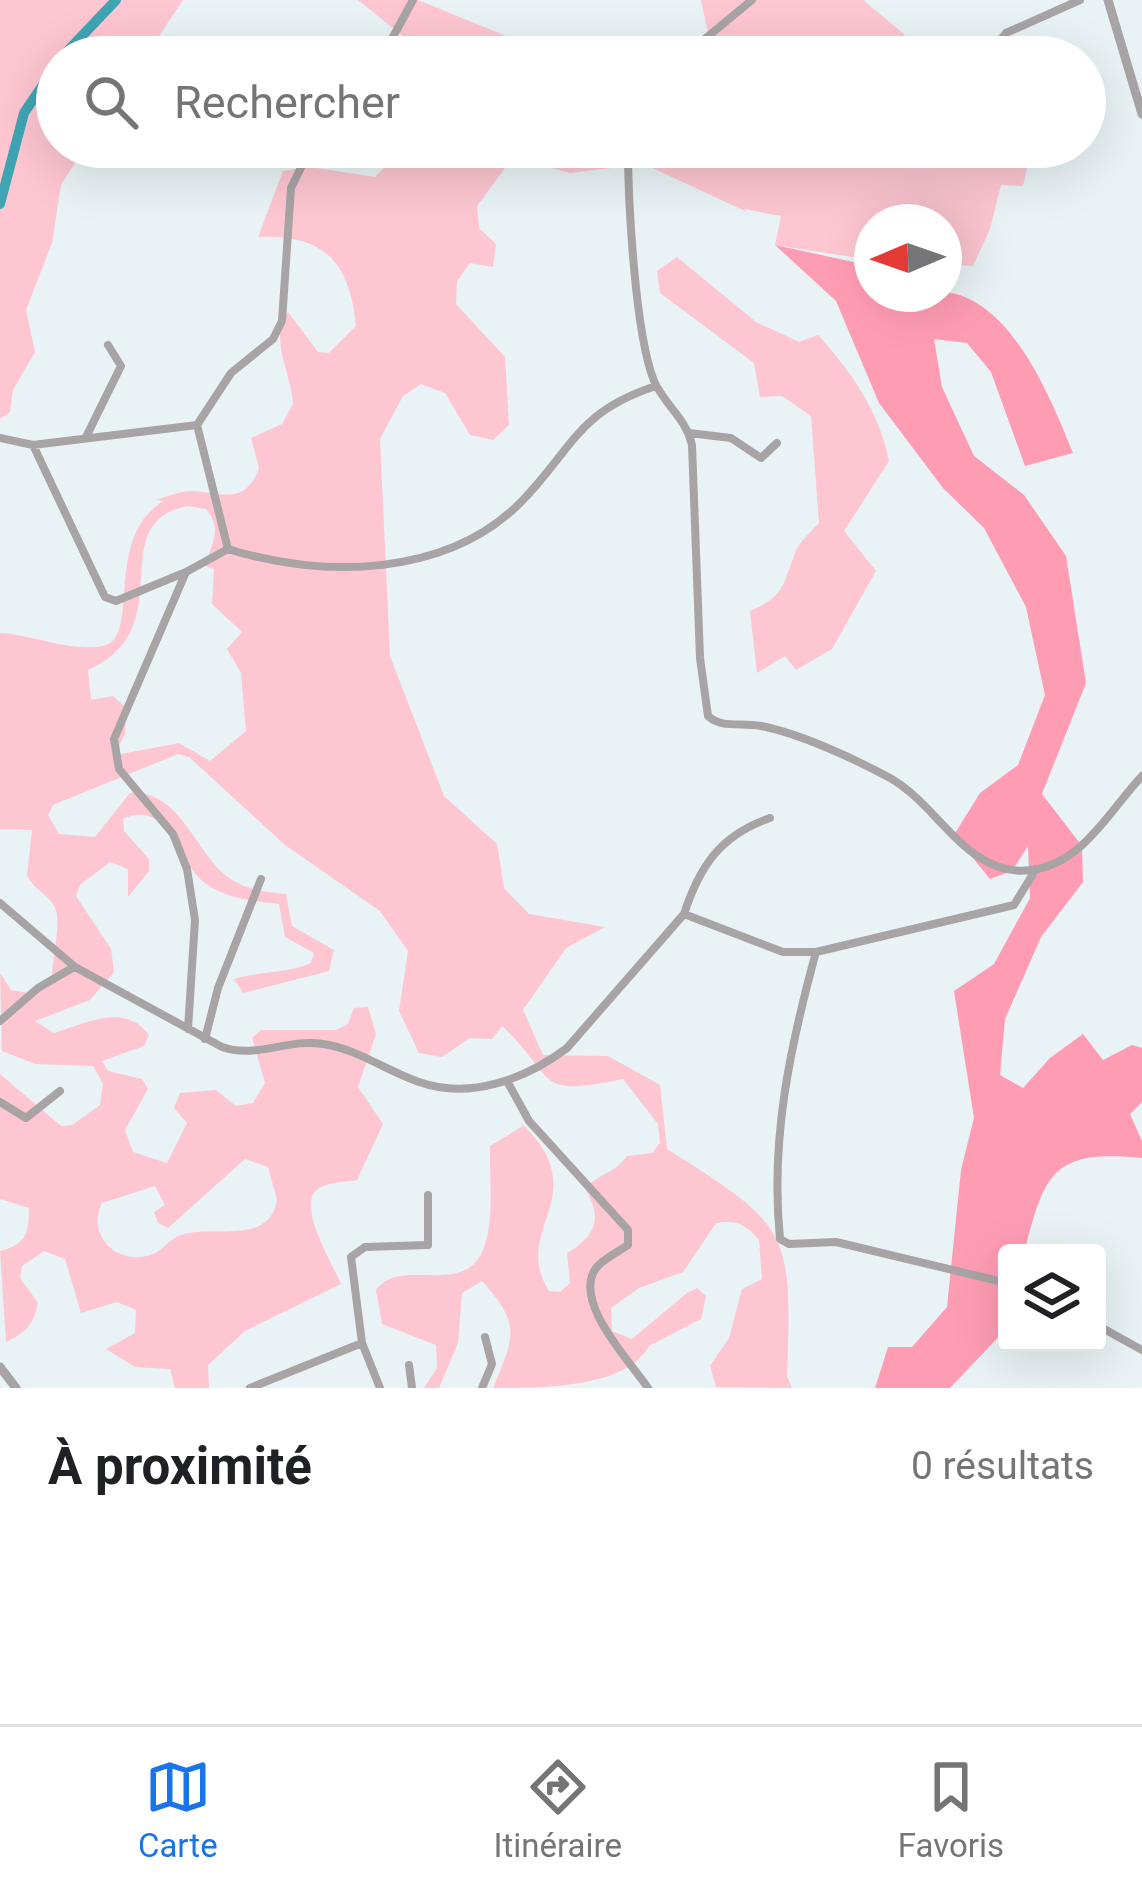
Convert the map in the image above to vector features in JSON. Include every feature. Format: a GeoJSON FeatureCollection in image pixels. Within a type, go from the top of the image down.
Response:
{"type":"FeatureCollection","features":[{"type":"Feature","properties":{"kind":"street"},"geometry":{"type":"LineString","coordinates":[[393,36],[413,0]]}},
{"type":"Feature","properties":{"kind":"street"},"geometry":{"type":"LineString","coordinates":[[1004,36],[1080,0]]}},
{"type":"Feature","properties":{"kind":"street"},"geometry":{"type":"LineString","coordinates":[[1108,0],[1142,114]]}},
{"type":"Feature","properties":{"kind":"street"},"geometry":{"type":"LineString","coordinates":[[707,36],[746,1]]}},
{"type":"Feature","properties":{"kind":"street"},"geometry":{"type":"LineString","coordinates":[[228,548],[197,425],[231,374],[256,356],[282,321],[291,188],[301,168]]}},
{"type":"Feature","properties":{"kind":"street"},"geometry":{"type":"LineString","coordinates":[[630,168],[644,339],[656,386],[689,433],[698,506],[700,658],[708,716],[716,723],[765,726],[884,775],[920,800],[983,862],[1002,871],[1059,863],[1082,846],[1142,776]]}},
{"type":"Feature","properties":{"kind":"street"},"geometry":{"type":"LineString","coordinates":[[86,437],[122,366],[107,345]]}},
{"type":"Feature","properties":{"kind":"street"},"geometry":{"type":"LineString","coordinates":[[33,445],[105,597],[116,601],[186,572],[228,548],[276,561],[332,563],[405,563],[446,553],[510,513],[599,412],[656,386]]}},
{"type":"Feature","properties":{"kind":"street"},"geometry":{"type":"LineString","coordinates":[[0,438],[33,445],[197,425]]}},
{"type":"Feature","properties":{"kind":"street"},"geometry":{"type":"LineString","coordinates":[[689,433],[731,438],[761,458],[777,443]]}},
{"type":"Feature","properties":{"kind":"street"},"geometry":{"type":"LineString","coordinates":[[186,572],[113,739],[113,754],[173,833],[188,869],[195,920],[188,1029]]}},
{"type":"Feature","properties":{"kind":"street"},"geometry":{"type":"LineString","coordinates":[[0,903],[75,967],[238,1053],[321,1043],[440,1088],[507,1081],[544,1065],[587,1030],[683,914],[706,860],[746,827],[770,818]]}},
{"type":"Feature","properties":{"kind":"street"},"geometry":{"type":"LineString","coordinates":[[683,914],[783,952],[816,952],[1014,905],[1022,900],[1036,869]]}},
{"type":"Feature","properties":{"kind":"street"},"geometry":{"type":"LineString","coordinates":[[205,1039],[218,988],[261,879]]}},
{"type":"Feature","properties":{"kind":"street"},"geometry":{"type":"LineString","coordinates":[[816,952],[784,1084],[779,1239],[789,1244],[836,1242],[998,1280]]}},
{"type":"Feature","properties":{"kind":"street"},"geometry":{"type":"LineString","coordinates":[[59,955],[62,972]]}},
{"type":"Feature","properties":{"kind":"street"},"geometry":{"type":"LineString","coordinates":[[0,1022],[62,972],[75,967]]}},
{"type":"Feature","properties":{"kind":"street"},"geometry":{"type":"LineString","coordinates":[[507,1081],[529,1121],[628,1230],[628,1245],[595,1270],[590,1285],[607,1329],[648,1388]]}},
{"type":"Feature","properties":{"kind":"street"},"geometry":{"type":"LineString","coordinates":[[0,1102],[26,1118],[60,1091]]}},
{"type":"Feature","properties":{"kind":"street"},"geometry":{"type":"LineString","coordinates":[[380,1388],[362,1343],[352,1251],[428,1245],[428,1195]]}},
{"type":"Feature","properties":{"kind":"street"},"geometry":{"type":"LineString","coordinates":[[1106,1330],[1142,1351]]}},
{"type":"Feature","properties":{"kind":"street"},"geometry":{"type":"LineString","coordinates":[[482,1388],[491,1364],[485,1337]]}},
{"type":"Feature","properties":{"kind":"street"},"geometry":{"type":"LineString","coordinates":[[250,1388],[362,1343]]}},
{"type":"Feature","properties":{"kind":"street"},"geometry":{"type":"LineString","coordinates":[[409,1365],[412,1388]]}},
{"type":"Feature","properties":{"kind":"street"},"geometry":{"type":"LineString","coordinates":[[0,1366],[16,1388]]}},
{"type":"Feature","properties":{"kind":"shaded area"},"geometry":{"type":"Polygon","coordinates":[[[0,0],[183,0],[159,36],[36,36],[36,168],[72,168],[61,185],[52,243],[26,310],[35,352],[13,390],[10,412],[0,419],[0,0]]]}},
{"type":"Feature","properties":{"kind":"shaded area"},"geometry":{"type":"Polygon","coordinates":[[[358,0],[418,0],[506,36],[403,36],[358,0]]]}},
{"type":"Feature","properties":{"kind":"shaded area"},"geometry":{"type":"Polygon","coordinates":[[[701,0],[863,0],[904,36],[709,36],[701,0]]]}},
{"type":"Feature","properties":{"kind":"shaded area"},"geometry":{"type":"Polygon","coordinates":[[[303,168],[375,177],[384,168],[505,168],[477,206],[479,228],[496,244],[493,267],[470,263],[457,281],[456,304],[505,357],[509,425],[493,440],[470,435],[445,393],[421,384],[403,396],[380,439],[390,656],[444,796],[497,844],[504,888],[529,914],[605,927],[566,948],[523,1010],[543,1055],[608,1056],[660,1085],[667,1149],[761,1217],[784,1261],[787,1376],[792,1388],[716,1387],[710,1366],[729,1338],[742,1289],[762,1279],[759,1240],[740,1224],[729,1222],[716,1223],[683,1272],[639,1288],[611,1308],[612,1331],[632,1339],[687,1293],[697,1288],[706,1296],[701,1319],[649,1346],[622,1370],[581,1383],[493,1388],[510,1331],[503,1309],[482,1281],[462,1293],[458,1343],[439,1388],[424,1388],[437,1368],[436,1345],[382,1324],[376,1290],[400,1276],[447,1275],[474,1264],[489,1226],[490,1146],[523,1126],[519,1121],[542,1147],[552,1170],[553,1191],[539,1248],[540,1269],[549,1291],[560,1292],[570,1283],[567,1253],[594,1226],[594,1209],[585,1189],[627,1156],[652,1153],[660,1143],[658,1124],[623,1079],[574,1086],[550,1080],[502,1026],[492,1039],[470,1038],[442,1057],[419,1053],[399,1011],[408,951],[380,911],[285,845],[189,757],[178,754],[53,805],[48,815],[59,834],[95,837],[130,793],[160,800],[230,878],[253,889],[286,894],[292,926],[334,950],[329,971],[243,993],[234,979],[303,966],[311,963],[314,953],[285,937],[279,904],[222,893],[205,883],[162,825],[139,815],[123,819],[124,831],[149,859],[149,871],[128,897],[128,869],[110,862],[80,885],[76,896],[111,949],[114,972],[90,1000],[35,1021],[54,1033],[117,1017],[129,1019],[149,1035],[144,1046],[102,1061],[108,1071],[142,1079],[148,1089],[125,1130],[133,1152],[167,1163],[187,1123],[174,1108],[180,1093],[216,1090],[236,1106],[253,1103],[265,1083],[252,1038],[261,1030],[336,1030],[348,1024],[354,1008],[368,1007],[376,1034],[358,1087],[383,1124],[357,1180],[319,1188],[311,1206],[341,1284],[245,1331],[208,1365],[209,1388],[175,1388],[170,1369],[135,1367],[106,1349],[135,1333],[136,1310],[117,1302],[81,1313],[65,1259],[44,1251],[22,1266],[20,1278],[38,1303],[34,1317],[24,1331],[6,1342],[0,1251],[24,1237],[29,1208],[0,1199],[0,1074],[61,1126],[72,1125],[100,1105],[103,1084],[93,1066],[35,1064],[2,1051],[0,973],[11,990],[34,994],[52,981],[57,919],[53,904],[27,875],[32,830],[0,829],[0,633],[77,647],[103,646],[114,639],[134,537],[145,517],[164,501],[155,500],[189,491],[233,494],[254,479],[259,468],[251,438],[282,424],[293,404],[280,334],[288,312],[318,352],[329,353],[356,326],[348,286],[330,257],[301,241],[258,237],[283,171],[303,168]],[[188,506],[162,516],[149,533],[143,554],[132,629],[116,652],[88,670],[91,700],[113,696],[126,708],[125,734],[117,750],[121,754],[179,743],[210,761],[246,731],[241,673],[227,649],[242,632],[212,604],[214,569],[206,566],[214,537],[206,509],[188,506]],[[245,1159],[168,1228],[158,1223],[154,1212],[165,1205],[155,1186],[102,1203],[98,1226],[116,1252],[138,1257],[154,1253],[181,1235],[251,1229],[272,1215],[277,1200],[268,1167],[245,1159]]]}},
{"type":"Feature","properties":{"kind":"shaded area"},"geometry":{"type":"Polygon","coordinates":[[[552,168],[611,168],[570,173],[552,168]]]}},
{"type":"Feature","properties":{"kind":"shaded area"},"geometry":{"type":"Polygon","coordinates":[[[653,168],[1027,168],[1023,186],[1001,185],[990,229],[973,266],[962,265],[962,204],[854,204],[854,257],[775,245],[781,216],[744,209],[747,212],[653,168]]]}},
{"type":"Feature","properties":{"kind":"shaded area"},"geometry":{"type":"Polygon","coordinates":[[[775,245],[854,262],[854,312],[962,312],[962,297],[990,313],[1009,332],[1041,381],[1073,453],[1025,466],[991,372],[967,343],[934,339],[942,387],[974,456],[1024,495],[1066,556],[1086,683],[1042,794],[1082,846],[1083,882],[1041,937],[1005,1019],[1000,1075],[1023,1088],[1050,1058],[1083,1034],[1103,1060],[1132,1045],[1142,1048],[1142,1102],[1130,1114],[1142,1141],[1142,1158],[1088,1158],[1057,1172],[1038,1204],[1027,1244],[998,1244],[998,1337],[950,1388],[875,1388],[888,1347],[912,1347],[947,1307],[961,1170],[974,1118],[954,991],[994,964],[1030,898],[1028,846],[1012,871],[990,879],[954,835],[980,793],[1018,765],[1045,695],[1026,607],[984,528],[943,488],[879,403],[836,301],[775,245]]]}},
{"type":"Feature","properties":{"kind":"shaded area"},"geometry":{"type":"Polygon","coordinates":[[[677,257],[756,322],[799,342],[818,335],[862,394],[885,443],[889,461],[844,531],[876,571],[832,649],[796,670],[785,656],[757,673],[750,611],[776,595],[797,549],[819,523],[811,416],[782,396],[760,397],[754,363],[660,293],[657,271],[677,257]]]}},
{"type":"Feature","properties":{"kind":"waterway"},"geometry":{"type":"LineString","coordinates":[[82,36],[116,0]]}},
{"type":"Feature","properties":{"kind":"waterway"},"geometry":{"type":"LineString","coordinates":[[0,204],[24,113],[36,95]]}}]}
